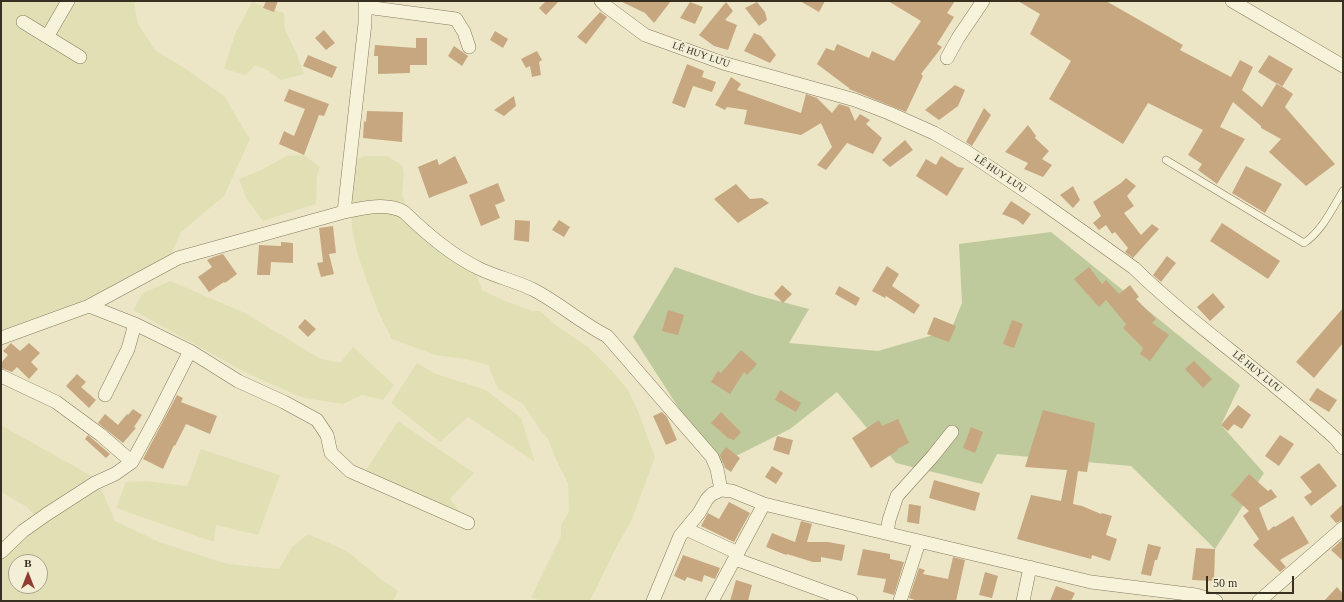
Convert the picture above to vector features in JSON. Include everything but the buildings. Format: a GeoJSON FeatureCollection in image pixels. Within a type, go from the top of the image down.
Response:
{"type":"FeatureCollection","features":[{"type":"Feature","properties":{"kind":"street"},"geometry":{"type":"LineString","coordinates":[[47,37],[68,1]]}},
{"type":"Feature","properties":{"kind":"street","name":"LÊ HUY LƯU"},"geometry":{"type":"LineString","coordinates":[[601,1],[645,35],[723,63],[855,100],[890,113],[934,133],[967,152],[1040,201],[1134,268],[1146,280],[1194,320],[1278,388],[1335,438],[1343,448]]}},
{"type":"Feature","properties":{"kind":"street"},"geometry":{"type":"LineString","coordinates":[[947,58],[958,38],[983,1]]}},
{"type":"Feature","properties":{"kind":"street"},"geometry":{"type":"LineString","coordinates":[[1232,1],[1343,66]]}},
{"type":"Feature","properties":{"kind":"street"},"geometry":{"type":"LineString","coordinates":[[344,212],[366,4],[456,19],[464,32],[469,47]]}},
{"type":"Feature","properties":{"kind":"street"},"geometry":{"type":"LineString","coordinates":[[23,22],[80,57]]}},
{"type":"Feature","properties":{"kind":"street"},"geometry":{"type":"LineString","coordinates":[[1,338],[89,306],[178,258],[344,212],[365,207],[392,207],[404,212],[440,244],[480,269],[531,288],[555,302],[595,330],[607,336],[712,457],[717,469],[721,490]]}},
{"type":"Feature","properties":{"kind":"street"},"geometry":{"type":"LineString","coordinates":[[89,306],[135,324],[190,350],[238,381],[284,402],[317,420],[327,435],[331,453],[350,471],[468,523]]}},
{"type":"Feature","properties":{"kind":"street"},"geometry":{"type":"LineString","coordinates":[[105,395],[128,349],[135,324]]}},
{"type":"Feature","properties":{"kind":"street"},"geometry":{"type":"LineString","coordinates":[[1,552],[23,531],[47,514],[95,482],[115,474],[132,462],[190,350]]}},
{"type":"Feature","properties":{"kind":"street"},"geometry":{"type":"LineString","coordinates":[[1,376],[56,402],[101,435],[132,462]]}},
{"type":"Feature","properties":{"kind":"street"},"geometry":{"type":"LineString","coordinates":[[887,533],[888,520],[897,496],[933,456],[952,432]]}},
{"type":"Feature","properties":{"kind":"street"},"geometry":{"type":"LineString","coordinates":[[653,601],[676,543],[699,514],[712,494],[721,490],[732,492],[764,504],[1091,582],[1196,595],[1216,601]]}},
{"type":"Feature","properties":{"kind":"street"},"geometry":{"type":"LineString","coordinates":[[712,601],[764,504]]}},
{"type":"Feature","properties":{"kind":"street"},"geometry":{"type":"LineString","coordinates":[[1260,601],[1343,528]]}},
{"type":"Feature","properties":{"kind":"street"},"geometry":{"type":"LineString","coordinates":[[686,529],[736,556],[850,601]]}},
{"type":"Feature","properties":{"kind":"street"},"geometry":{"type":"LineString","coordinates":[[900,601],[919,542]]}},
{"type":"Feature","properties":{"kind":"street"},"geometry":{"type":"LineString","coordinates":[[1023,601],[1030,567]]}},
{"type":"Feature","properties":{"kind":"lane"},"geometry":{"type":"LineString","coordinates":[[1166,160],[1304,243],[1310,239],[1323,224],[1343,191]]}},
{"type":"Feature","properties":{"kind":"green space"},"geometry":{"type":"Polygon","coordinates":[[[1,1],[134,1],[138,24],[155,50],[186,69],[224,96],[250,139],[224,196],[181,232],[167,263],[71,306],[1,332],[1,1]]]}},
{"type":"Feature","properties":{"kind":"green space"},"geometry":{"type":"Polygon","coordinates":[[[252,2],[284,13],[285,30],[295,50],[304,74],[281,80],[267,70],[255,65],[246,75],[224,69],[235,34],[252,2]]]}},
{"type":"Feature","properties":{"kind":"green space"},"geometry":{"type":"Polygon","coordinates":[[[304,155],[320,167],[317,175],[316,204],[263,221],[246,198],[239,179],[261,170],[287,156],[304,155]]]}},
{"type":"Feature","properties":{"kind":"green space"},"geometry":{"type":"Polygon","coordinates":[[[364,156],[387,156],[402,165],[404,173],[402,195],[412,222],[476,274],[482,290],[505,301],[532,311],[540,311],[557,326],[588,347],[612,371],[628,390],[638,411],[655,457],[631,522],[618,544],[590,601],[541,601],[531,597],[561,536],[561,525],[569,512],[568,483],[548,439],[523,404],[498,389],[488,365],[465,359],[435,355],[392,339],[377,309],[358,256],[352,229],[351,161],[364,156]]]}},
{"type":"Feature","properties":{"kind":"green space"},"geometry":{"type":"Polygon","coordinates":[[[1051,232],[1240,385],[1221,425],[1264,473],[1215,549],[1131,466],[997,454],[982,484],[896,463],[837,392],[790,429],[716,466],[633,337],[675,267],[756,295],[809,309],[789,343],[878,351],[951,330],[962,303],[959,244],[1051,232]]]}},
{"type":"Feature","properties":{"kind":"green space"},"geometry":{"type":"Polygon","coordinates":[[[170,281],[245,313],[319,358],[340,363],[353,347],[394,385],[383,400],[362,395],[343,404],[304,398],[264,381],[241,370],[133,310],[143,293],[170,281]]]}},
{"type":"Feature","properties":{"kind":"green space"},"geometry":{"type":"Polygon","coordinates":[[[417,363],[436,374],[486,390],[521,418],[535,462],[468,417],[440,442],[391,403],[417,363]]]}},
{"type":"Feature","properties":{"kind":"green space"},"geometry":{"type":"Polygon","coordinates":[[[398,421],[474,473],[450,499],[466,519],[364,473],[398,421]]]}},
{"type":"Feature","properties":{"kind":"green space"},"geometry":{"type":"Polygon","coordinates":[[[1,425],[97,479],[115,521],[159,542],[228,564],[279,569],[292,547],[308,534],[352,555],[398,591],[393,601],[1,601],[1,555],[41,524],[27,507],[1,492],[1,425]]]}},
{"type":"Feature","properties":{"kind":"green space"},"geometry":{"type":"Polygon","coordinates":[[[201,449],[280,475],[258,535],[216,525],[214,542],[116,508],[126,482],[146,481],[187,486],[201,449]]]}}]}
